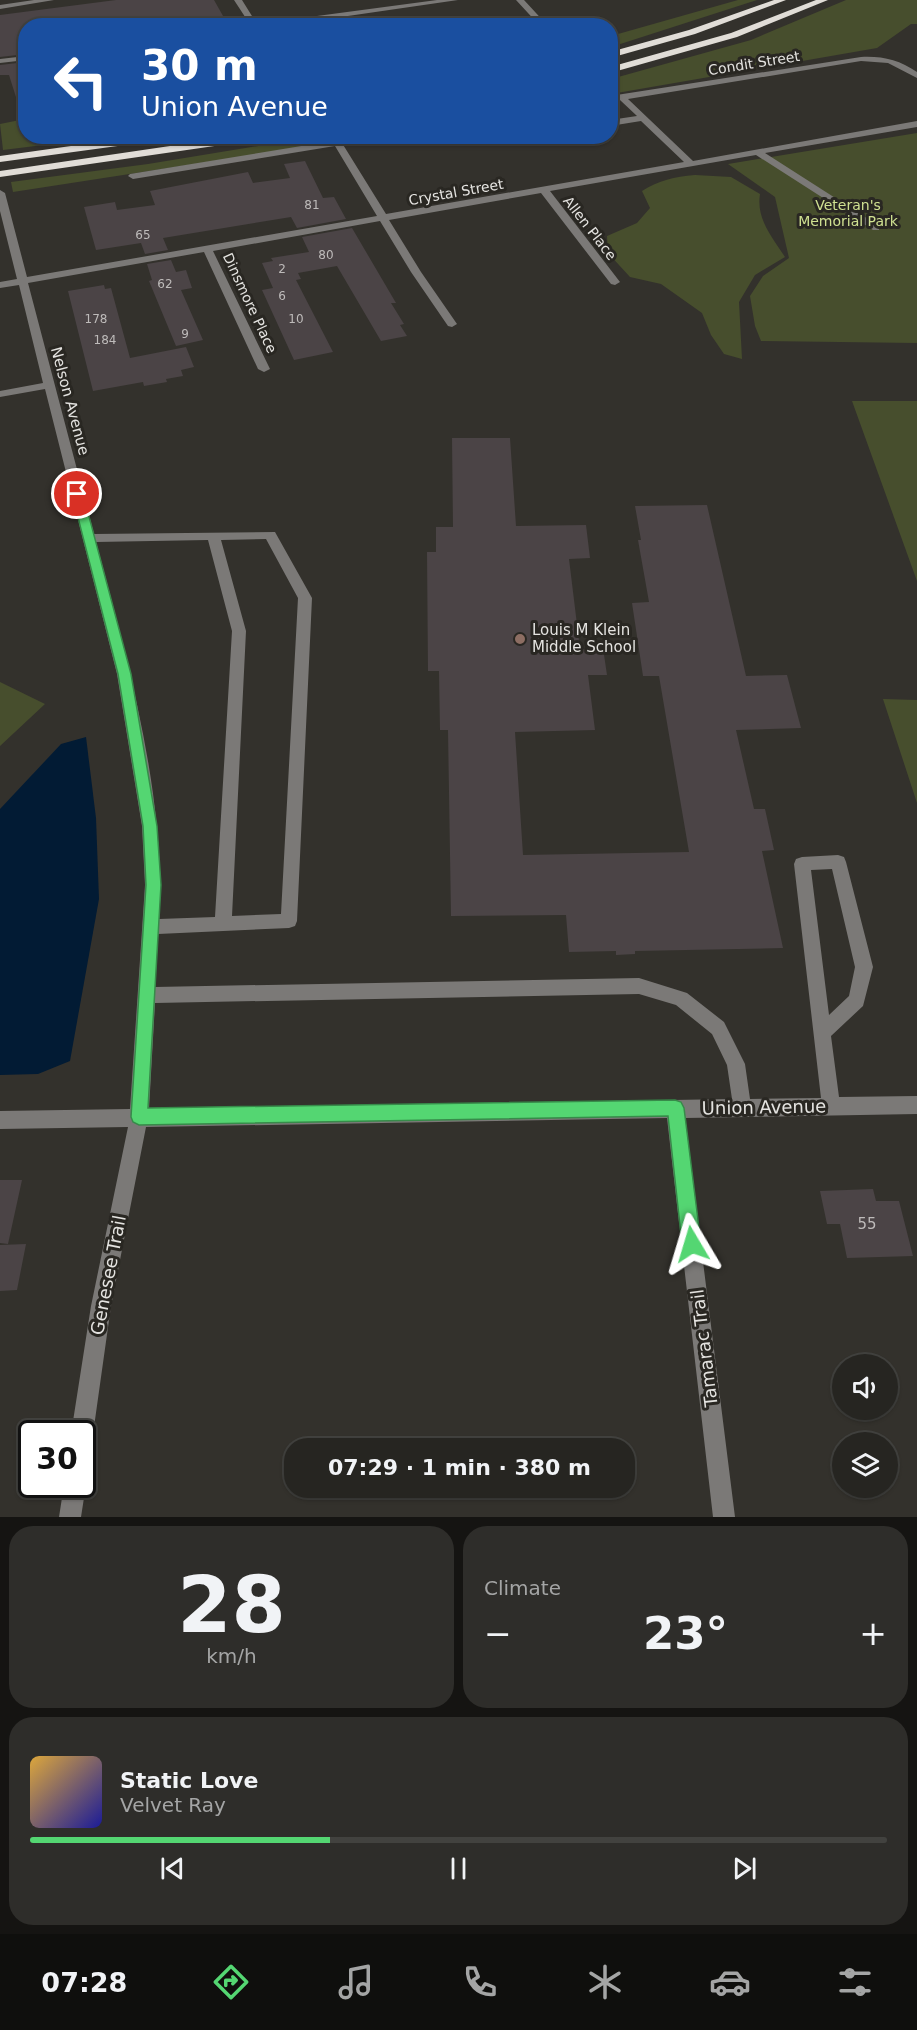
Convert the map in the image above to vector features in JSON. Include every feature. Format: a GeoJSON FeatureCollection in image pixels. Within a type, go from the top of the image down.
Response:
{"type":"FeatureCollection","features":[{"type":"Feature","properties":{"kind":"highway"},"geometry":{"type":"LineString","coordinates":[[618,53],[692,32],[782,0]]}},
{"type":"Feature","properties":{"kind":"highway"},"geometry":{"type":"LineString","coordinates":[[618,68],[734,35],[824,0]]}},
{"type":"Feature","properties":{"kind":"highway"},"geometry":{"type":"LineString","coordinates":[[0,159],[110,144]]}},
{"type":"Feature","properties":{"kind":"highway"},"geometry":{"type":"LineString","coordinates":[[0,174],[208,144]]}},
{"type":"Feature","properties":{"kind":"street"},"geometry":{"type":"LineString","coordinates":[[0,6],[50,0]]}},
{"type":"Feature","properties":{"kind":"street"},"geometry":{"type":"LineString","coordinates":[[238,0],[250,18]]}},
{"type":"Feature","properties":{"kind":"street"},"geometry":{"type":"LineString","coordinates":[[317,18],[453,0]]}},
{"type":"Feature","properties":{"kind":"street"},"geometry":{"type":"LineString","coordinates":[[520,0],[537,18]]}},
{"type":"Feature","properties":{"kind":"street","name":"Condit Street"},"geometry":{"type":"LineString","coordinates":[[618,98],[861,59],[884,58],[901,65],[917,76]]}},
{"type":"Feature","properties":{"kind":"street"},"geometry":{"type":"LineString","coordinates":[[0,62],[18,59]]}},
{"type":"Feature","properties":{"kind":"street"},"geometry":{"type":"LineString","coordinates":[[622,97],[690,164]]}},
{"type":"Feature","properties":{"kind":"street"},"geometry":{"type":"LineString","coordinates":[[618,122],[642,118]]}},
{"type":"Feature","properties":{"kind":"street","name":"Crystal Street"},"geometry":{"type":"LineString","coordinates":[[0,285],[917,124]]}},
{"type":"Feature","properties":{"kind":"street"},"geometry":{"type":"LineString","coordinates":[[133,176],[332,144]]}},
{"type":"Feature","properties":{"kind":"street"},"geometry":{"type":"LineString","coordinates":[[339,144],[452,324]]}},
{"type":"Feature","properties":{"kind":"street"},"geometry":{"type":"LineString","coordinates":[[757,152],[876,228]]}},
{"type":"Feature","properties":{"kind":"street","name":"Allen Place"},"geometry":{"type":"LineString","coordinates":[[544,190],[615,282]]}},
{"type":"Feature","properties":{"kind":"street","name":"Nelson Avenue"},"geometry":{"type":"LineString","coordinates":[[0,194],[124,674],[150,826],[153,885],[152,927],[139,1117]]}},
{"type":"Feature","properties":{"kind":"street","name":"Dinsmore Place"},"geometry":{"type":"LineString","coordinates":[[208,250],[264,369]]}},
{"type":"Feature","properties":{"kind":"street"},"geometry":{"type":"LineString","coordinates":[[0,394],[48,385]]}},
{"type":"Feature","properties":{"kind":"street"},"geometry":{"type":"LineString","coordinates":[[89,538],[270,535],[305,598],[289,921],[152,927]]}},
{"type":"Feature","properties":{"kind":"street"},"geometry":{"type":"LineString","coordinates":[[213,536],[239,631],[223,924]]}},
{"type":"Feature","properties":{"kind":"street"},"geometry":{"type":"LineString","coordinates":[[822,1033],[857,1000],[864,967],[838,862],[802,864],[822,1033],[831,1106]]}},
{"type":"Feature","properties":{"kind":"street"},"geometry":{"type":"LineString","coordinates":[[148,995],[639,986],[681,999],[718,1028],[736,1064],[742,1107]]}},
{"type":"Feature","properties":{"kind":"street","name":"Union Avenue"},"geometry":{"type":"LineString","coordinates":[[0,1120],[917,1105]]}},
{"type":"Feature","properties":{"kind":"street","name":"Tamarac Trail"},"geometry":{"type":"LineString","coordinates":[[675,1108],[724,1517]]}},
{"type":"Feature","properties":{"kind":"street","name":"Genesee Trail"},"geometry":{"type":"LineString","coordinates":[[84,1420],[101,1306],[139,1117]]}},
{"type":"Feature","properties":{"kind":"street"},"geometry":{"type":"LineString","coordinates":[[70,1517],[73,1498]]}},
{"type":"Feature","properties":{"kind":"green space"},"geometry":{"type":"Polygon","coordinates":[[[738,0],[757,0],[618,45],[618,34],[738,0]]]}},
{"type":"Feature","properties":{"kind":"green space"},"geometry":{"type":"Polygon","coordinates":[[[846,0],[917,0],[917,24],[911,24],[877,48],[618,93],[618,77],[751,40],[846,0]]]}},
{"type":"Feature","properties":{"kind":"green space"},"geometry":{"type":"Polygon","coordinates":[[[18,120],[18,144],[51,144],[3,150],[0,124],[18,120]]]}},
{"type":"Feature","properties":{"kind":"green space","name":"Veteran's Memorial Park"},"geometry":{"type":"Polygon","coordinates":[[[917,133],[917,343],[761,341],[755,326],[750,296],[763,276],[789,258],[775,197],[728,164],[917,133]]]}},
{"type":"Feature","properties":{"kind":"green space"},"geometry":{"type":"Polygon","coordinates":[[[270,144],[325,144],[13,192],[11,182],[148,164],[270,144]]]}},
{"type":"Feature","properties":{"kind":"green space"},"geometry":{"type":"Polygon","coordinates":[[[695,175],[731,177],[760,194],[760,212],[763,220],[785,257],[755,275],[739,302],[742,359],[724,354],[711,335],[702,313],[661,284],[630,277],[608,253],[607,236],[637,223],[650,208],[642,191],[667,180],[695,175]]]}},
{"type":"Feature","properties":{"kind":"green space"},"geometry":{"type":"Polygon","coordinates":[[[852,401],[917,401],[917,581],[852,401]]]}},
{"type":"Feature","properties":{"kind":"green space"},"geometry":{"type":"Polygon","coordinates":[[[0,682],[45,704],[0,746],[0,682]]]}},
{"type":"Feature","properties":{"kind":"green space"},"geometry":{"type":"Polygon","coordinates":[[[883,699],[917,700],[917,803],[883,699]]]}},
{"type":"Feature","properties":{"kind":"water"},"geometry":{"type":"Polygon","coordinates":[[[86,737],[96,818],[99,899],[70,1061],[38,1074],[0,1075],[0,809],[61,744],[86,737]]]}},
{"type":"Feature","properties":{"kind":"building"},"geometry":{"type":"Polygon","coordinates":[[[116,0],[214,0],[224,18],[18,18],[18,55],[0,57],[0,15],[116,0]]]}},
{"type":"Feature","properties":{"kind":"building"},"geometry":{"type":"Polygon","coordinates":[[[18,63],[18,104],[9,75],[0,75],[0,65],[18,63]]]}},
{"type":"Feature","properties":{"kind":"building"},"geometry":{"type":"Polygon","coordinates":[[[305,161],[323,198],[334,197],[346,219],[297,228],[291,217],[163,238],[168,250],[145,254],[141,243],[96,250],[84,207],[115,202],[117,210],[155,205],[150,191],[248,172],[253,183],[290,178],[284,164],[305,161]]]}},
{"type":"Feature","properties":{"kind":"building"},"geometry":{"type":"Polygon","coordinates":[[[352,228],[396,303],[391,303],[404,324],[400,325],[407,336],[381,341],[337,266],[298,273],[301,279],[296,280],[333,352],[294,360],[262,290],[273,288],[262,263],[273,261],[271,258],[309,252],[302,237],[352,228]]]}},
{"type":"Feature","properties":{"kind":"building"},"geometry":{"type":"Polygon","coordinates":[[[171,260],[176,272],[186,270],[192,288],[181,290],[203,340],[176,346],[149,281],[152,280],[147,264],[171,260]]]}},
{"type":"Feature","properties":{"kind":"building"},"geometry":{"type":"Polygon","coordinates":[[[104,285],[105,289],[111,288],[130,358],[186,347],[194,367],[181,370],[183,376],[166,379],[167,382],[144,386],[143,382],[93,391],[68,291],[104,285]]]}},
{"type":"Feature","properties":{"kind":"building","name":"Louis M Klein Middle School"},"geometry":{"type":"Polygon","coordinates":[[[452,438],[510,438],[516,526],[586,525],[590,558],[569,559],[580,649],[603,648],[607,675],[588,675],[595,730],[515,732],[523,855],[689,852],[659,676],[643,676],[632,603],[649,602],[638,540],[641,540],[635,506],[707,505],[746,676],[787,675],[801,728],[736,730],[754,809],[765,809],[774,850],[762,851],[783,948],[635,951],[635,954],[616,955],[616,951],[569,952],[566,915],[451,916],[448,730],[440,730],[439,671],[428,671],[427,552],[436,552],[436,527],[453,527],[452,438]]]}},
{"type":"Feature","properties":{"kind":"building"},"geometry":{"type":"Polygon","coordinates":[[[0,1180],[22,1180],[8,1244],[0,1243],[0,1180]]]}},
{"type":"Feature","properties":{"kind":"building"},"geometry":{"type":"Polygon","coordinates":[[[873,1189],[876,1201],[899,1201],[913,1256],[847,1258],[840,1224],[827,1224],[820,1191],[873,1189]]]}},
{"type":"Feature","properties":{"kind":"building"},"geometry":{"type":"Polygon","coordinates":[[[26,1244],[17,1290],[0,1291],[0,1245],[26,1244]]]}},
{"type":"Feature","properties":{"kind":"place","name":"Louis M Klein Middle School"},"geometry":{"type":"Point","coordinates":[520,639]}},
{"type":"Feature","properties":{"kind":"route"},"geometry":{"type":"LineString","coordinates":[[77,494],[124,674],[150,826],[153,885],[139,1117],[675,1108],[692,1244]]}}]}
